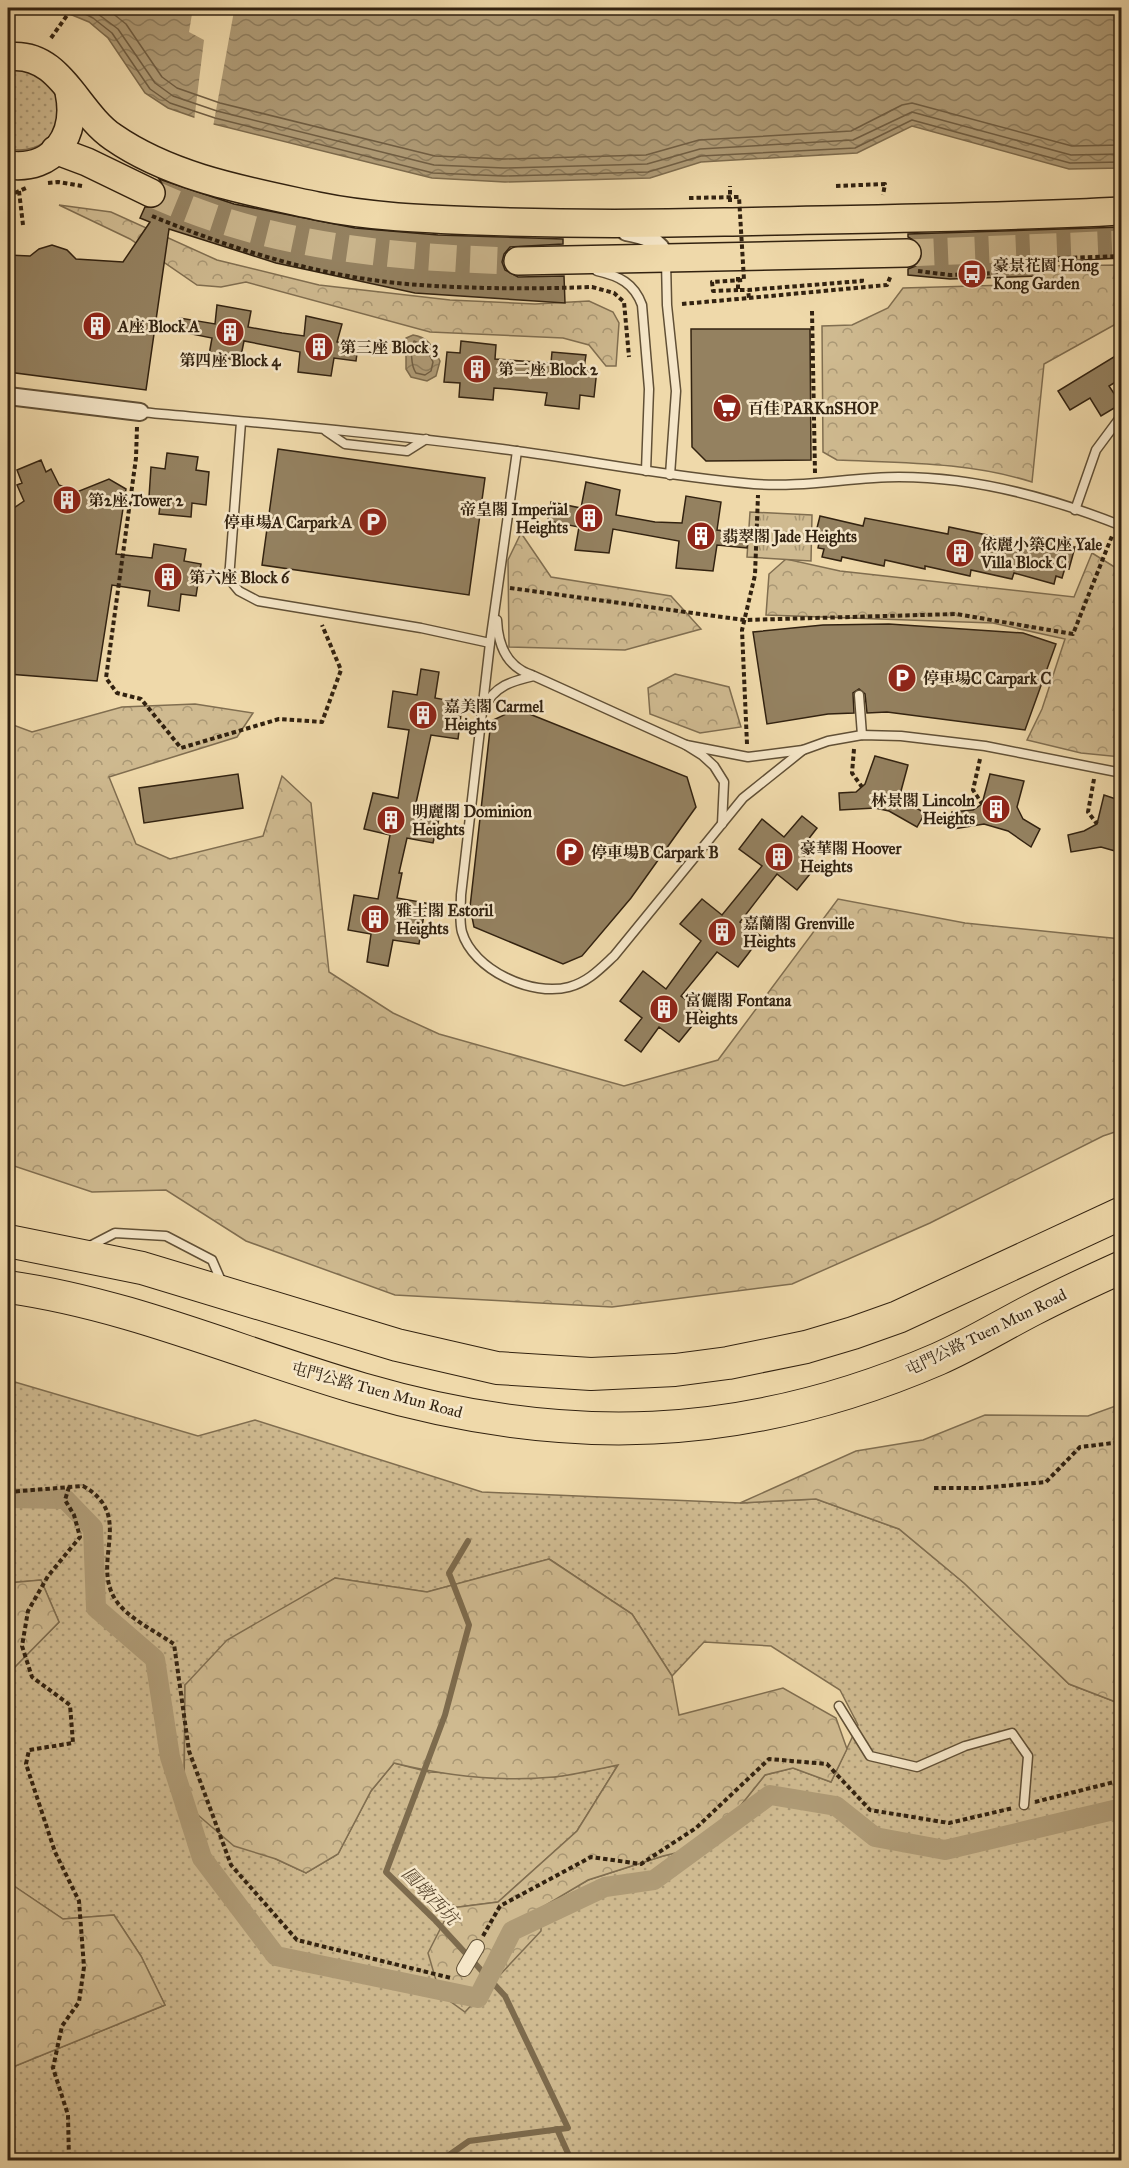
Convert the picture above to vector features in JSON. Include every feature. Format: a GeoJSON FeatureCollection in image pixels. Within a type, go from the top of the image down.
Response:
{"type":"FeatureCollection","features":[{"type":"Feature","properties":{"kind":"highway"},"geometry":{"type":"LineString","coordinates":[[8,1241],[142,1268],[397,1345],[497,1368],[591,1374],[675,1370],[806,1347],[853,1333],[898,1317],[1122,1213]]}},
{"type":"Feature","properties":{"kind":"highway","name":"屯門公路 Tuen Mun Road"},"geometry":{"type":"LineString","coordinates":[[8,1287],[136,1316],[358,1388],[462,1415],[548,1426],[646,1429],[696,1426],[744,1419],[799,1408],[849,1394],[942,1358],[1049,1301],[1122,1267]]}},
{"type":"Feature","properties":{"kind":"main road"},"geometry":{"type":"LineString","coordinates":[[8,57],[34,59],[49,66],[61,77],[69,92],[88,116],[113,138],[156,160],[208,181],[336,210],[394,217],[548,224],[683,223],[1122,211]]}},
{"type":"Feature","properties":{"kind":"main road"},"geometry":{"type":"LineString","coordinates":[[8,165],[20,167],[39,163],[65,140],[71,124],[73,108],[69,92]]}},
{"type":"Feature","properties":{"kind":"main road"},"geometry":{"type":"LineString","coordinates":[[56,150],[87,162],[149,204]]}},
{"type":"Feature","properties":{"kind":"main road"},"geometry":{"type":"LineString","coordinates":[[518,261],[666,258],[906,264]]}},
{"type":"Feature","properties":{"kind":"street"},"geometry":{"type":"LineString","coordinates":[[548,224],[639,234],[658,243],[666,258]]}},
{"type":"Feature","properties":{"kind":"street"},"geometry":{"type":"LineString","coordinates":[[8,396],[139,419]]}},
{"type":"Feature","properties":{"kind":"street"},"geometry":{"type":"LineString","coordinates":[[464,1969],[477,1947]]}},
{"type":"Feature","properties":{"kind":"lane"},"geometry":{"type":"LineString","coordinates":[[666,258],[667,305],[676,391],[670,475]]}},
{"type":"Feature","properties":{"kind":"lane"},"geometry":{"type":"LineString","coordinates":[[547,259],[620,278],[638,293],[642,305],[649,389],[646,471]]}},
{"type":"Feature","properties":{"kind":"lane"},"geometry":{"type":"LineString","coordinates":[[1075,510],[1096,450],[1122,415]]}},
{"type":"Feature","properties":{"kind":"lane"},"geometry":{"type":"LineString","coordinates":[[139,419],[241,422],[426,439],[670,475],[758,484],[899,477],[945,480],[990,486],[1119,525]]}},
{"type":"Feature","properties":{"kind":"lane"},"geometry":{"type":"LineString","coordinates":[[241,422],[229,579],[239,591],[258,601],[421,628],[490,643]]}},
{"type":"Feature","properties":{"kind":"lane"},"geometry":{"type":"LineString","coordinates":[[324,429],[345,444],[407,451],[426,439]]}},
{"type":"Feature","properties":{"kind":"lane"},"geometry":{"type":"LineString","coordinates":[[517,451],[479,729],[461,895],[462,931],[472,951],[486,965],[512,980],[540,988],[568,988],[592,977],[614,956],[743,798],[803,750]]}},
{"type":"Feature","properties":{"kind":"lane"},"geometry":{"type":"LineString","coordinates":[[496,599],[498,631],[502,649],[510,662],[522,672],[686,745],[714,766],[724,782],[722,824]]}},
{"type":"Feature","properties":{"kind":"lane"},"geometry":{"type":"LineString","coordinates":[[479,729],[490,696],[500,687],[515,680],[534,676]]}},
{"type":"Feature","properties":{"kind":"lane"},"geometry":{"type":"LineString","coordinates":[[859,695],[862,735]]}},
{"type":"Feature","properties":{"kind":"lane"},"geometry":{"type":"LineString","coordinates":[[686,745],[748,757],[803,750],[828,741],[862,735],[901,736],[985,746],[1122,773]]}},
{"type":"Feature","properties":{"kind":"lane"},"geometry":{"type":"LineString","coordinates":[[839,1706],[870,1755],[917,1767],[965,1746],[1012,1733],[1029,1756],[1024,1805]]}},
{"type":"Feature","properties":{"kind":"path"},"geometry":{"type":"LineString","coordinates":[[51,38],[68,14]]}},
{"type":"Feature","properties":{"kind":"path"},"geometry":{"type":"LineString","coordinates":[[47,183],[58,182],[88,187]]}},
{"type":"Feature","properties":{"kind":"path"},"geometry":{"type":"LineString","coordinates":[[836,186],[885,184],[885,195],[873,195]]}},
{"type":"Feature","properties":{"kind":"path"},"geometry":{"type":"LineString","coordinates":[[8,196],[35,185]]}},
{"type":"Feature","properties":{"kind":"path"},"geometry":{"type":"LineString","coordinates":[[730,186],[730,208]]}},
{"type":"Feature","properties":{"kind":"path"},"geometry":{"type":"LineString","coordinates":[[19,191],[23,225]]}},
{"type":"Feature","properties":{"kind":"path"},"geometry":{"type":"LineString","coordinates":[[739,197],[744,280]]}},
{"type":"Feature","properties":{"kind":"path"},"geometry":{"type":"LineString","coordinates":[[689,198],[750,197]]}},
{"type":"Feature","properties":{"kind":"path"},"geometry":{"type":"LineString","coordinates":[[149,204],[207,239],[323,271],[418,285],[592,287],[614,293],[624,302],[629,357]]}},
{"type":"Feature","properties":{"kind":"path"},"geometry":{"type":"LineString","coordinates":[[682,304],[887,285],[906,264],[950,275],[996,273],[1036,259],[1122,256]]}},
{"type":"Feature","properties":{"kind":"path"},"geometry":{"type":"LineString","coordinates":[[755,279],[712,282],[713,291],[862,281],[862,271]]}},
{"type":"Feature","properties":{"kind":"path"},"geometry":{"type":"LineString","coordinates":[[748,290],[749,298]]}},
{"type":"Feature","properties":{"kind":"path"},"geometry":{"type":"LineString","coordinates":[[812,311],[815,482]]}},
{"type":"Feature","properties":{"kind":"path"},"geometry":{"type":"LineString","coordinates":[[139,419],[136,458],[106,678],[117,693],[141,699],[182,748],[279,719],[322,722],[341,670],[322,625]]}},
{"type":"Feature","properties":{"kind":"path"},"geometry":{"type":"LineString","coordinates":[[748,757],[742,630],[755,575],[758,484]]}},
{"type":"Feature","properties":{"kind":"path"},"geometry":{"type":"LineString","coordinates":[[498,586],[744,620],[956,614],[1073,634],[1119,525]]}},
{"type":"Feature","properties":{"kind":"path"},"geometry":{"type":"LineString","coordinates":[[854,745],[852,773],[862,787]]}},
{"type":"Feature","properties":{"kind":"path"},"geometry":{"type":"LineString","coordinates":[[980,758],[973,790],[982,804]]}},
{"type":"Feature","properties":{"kind":"path"},"geometry":{"type":"LineString","coordinates":[[1094,778],[1088,812],[1097,824]]}},
{"type":"Feature","properties":{"kind":"path"},"geometry":{"type":"LineString","coordinates":[[934,1488],[981,1488],[1046,1482],[1080,1447],[1122,1442]]}},
{"type":"Feature","properties":{"kind":"path"},"geometry":{"type":"LineString","coordinates":[[69,1487],[64,1500],[74,1515],[80,1537],[48,1576],[28,1611],[22,1646],[32,1677],[70,1705],[74,1723],[74,1743],[29,1750],[26,1764],[55,1852],[79,1901],[84,1967],[80,2002],[62,2026],[53,2068],[68,2115],[69,2160]]}},
{"type":"Feature","properties":{"kind":"path"},"geometry":{"type":"LineString","coordinates":[[8,1492],[69,1487],[88,1489],[100,1500],[109,1514],[111,1531],[107,1571],[110,1589],[116,1600],[128,1612],[174,1644],[189,1750],[231,1865],[297,1940],[458,1979],[464,1969]]}},
{"type":"Feature","properties":{"kind":"path"},"geometry":{"type":"LineString","coordinates":[[477,1947],[501,1906],[591,1857],[641,1864],[696,1828],[769,1759],[827,1764],[870,1810],[949,1823],[1122,1780]]}},
{"type":"Feature","properties":{"kind":"green space"},"geometry":{"type":"Polygon","coordinates":[[[20,69],[39,77],[52,89],[58,103],[59,118],[54,132],[43,143],[28,149],[8,149],[8,71],[20,69]]]}},
{"type":"Feature","properties":{"kind":"green space"},"geometry":{"type":"Polygon","coordinates":[[[59,205],[111,212],[217,260],[319,285],[450,300],[535,304],[589,301],[613,312],[619,323],[616,366],[606,366],[589,345],[563,338],[430,332],[246,282],[221,287],[197,285],[130,239],[59,205]]]}},
{"type":"Feature","properties":{"kind":"green space"},"geometry":{"type":"Polygon","coordinates":[[[1121,265],[1121,323],[1044,364],[1032,482],[1008,475],[960,467],[837,460],[823,452],[822,326],[852,325],[888,308],[903,288],[1043,284],[1044,266],[1121,265]]]}},
{"type":"Feature","properties":{"kind":"green space"},"geometry":{"type":"Polygon","coordinates":[[[750,512],[812,515],[811,561],[747,557],[750,512]]]}},
{"type":"Feature","properties":{"kind":"green space"},"geometry":{"type":"Polygon","coordinates":[[[521,533],[551,577],[671,596],[701,629],[625,650],[509,647],[508,560],[521,533]]]}},
{"type":"Feature","properties":{"kind":"green space"},"geometry":{"type":"Polygon","coordinates":[[[1092,553],[1121,571],[1121,757],[1081,753],[1027,740],[1042,709],[1065,639],[993,623],[766,615],[769,574],[786,559],[840,571],[1074,597],[1092,553]]]}},
{"type":"Feature","properties":{"kind":"green space"},"geometry":{"type":"Polygon","coordinates":[[[675,674],[729,687],[741,727],[700,733],[650,714],[648,688],[675,674]]]}},
{"type":"Feature","properties":{"kind":"green space"},"geometry":{"type":"Polygon","coordinates":[[[195,704],[253,713],[237,737],[109,777],[136,844],[170,859],[263,836],[282,776],[311,803],[329,972],[393,1013],[439,1034],[624,1086],[718,1060],[838,899],[965,923],[1121,939],[1121,1130],[1103,1136],[930,1223],[792,1284],[612,1307],[395,1295],[246,1241],[166,1190],[92,1192],[8,1164],[8,723],[32,732],[122,707],[195,704]]]}},
{"type":"Feature","properties":{"kind":"green space"},"geometry":{"type":"Polygon","coordinates":[[[8,1380],[198,1436],[255,1420],[482,1492],[740,1503],[816,1499],[899,1529],[964,1583],[1069,1684],[1121,1704],[1121,2160],[8,2160],[8,2069],[165,2005],[141,1956],[114,1915],[63,1919],[8,1882],[8,1674],[59,1622],[41,1580],[8,1583],[8,1380]],[[549,1559],[427,1592],[335,1578],[185,1685],[184,1803],[276,1859],[306,1873],[338,1854],[371,1791],[394,1763],[429,1772],[555,1777],[618,1765],[577,1831],[498,1902],[451,1908],[540,1908],[588,1880],[663,1856],[709,1845],[765,1775],[793,1768],[831,1782],[858,1725],[840,1690],[771,1646],[704,1642],[672,1676],[632,1614],[549,1559]]]}},
{"type":"Feature","properties":{"kind":"green space"},"geometry":{"type":"Polygon","coordinates":[[[1121,1404],[1121,1704],[1069,1684],[964,1583],[899,1529],[816,1499],[740,1503],[856,1451],[923,1440],[985,1415],[1088,1416],[1121,1404]]]}},
{"type":"Feature","properties":{"kind":"green space"},"geometry":{"type":"Polygon","coordinates":[[[549,1559],[632,1614],[672,1676],[679,1715],[783,1688],[836,1718],[847,1749],[831,1782],[793,1768],[765,1775],[709,1845],[663,1856],[588,1880],[541,1908],[541,1931],[465,2012],[440,1994],[428,1953],[451,1908],[498,1902],[577,1831],[618,1765],[562,1776],[514,1779],[454,1774],[394,1763],[371,1791],[338,1854],[306,1873],[276,1859],[234,1846],[184,1803],[185,1685],[227,1640],[335,1578],[427,1592],[549,1559]]]}},
{"type":"Feature","properties":{"kind":"green space"},"geometry":{"type":"Polygon","coordinates":[[[41,1580],[59,1622],[8,1674],[8,1583],[41,1580]]]}},
{"type":"Feature","properties":{"kind":"green space"},"geometry":{"type":"Polygon","coordinates":[[[8,1882],[63,1919],[114,1915],[141,1956],[165,2005],[8,2069],[8,1882]]]}},
{"type":"Feature","properties":{"kind":"water"},"geometry":{"type":"Polygon","coordinates":[[[55,8],[1121,8],[1121,168],[1069,169],[912,126],[857,153],[701,162],[650,178],[505,182],[432,178],[214,124],[168,108],[145,93],[108,38],[89,22],[55,8]]]}},
{"type":"Feature","properties":{"kind":"water"},"geometry":{"type":"Polygon","coordinates":[[[413,335],[427,341],[440,361],[436,376],[427,381],[411,377],[406,369],[406,338],[413,335]]]}},
{"type":"Feature","properties":{"kind":"pier"},"geometry":{"type":"Polygon","coordinates":[[[193,8],[231,8],[234,11],[213,127],[194,121],[204,40],[189,32],[193,8]]]}},
{"type":"Feature","properties":{"kind":"building"},"geometry":{"type":"Polygon","coordinates":[[[159,179],[234,204],[355,228],[438,235],[563,239],[563,244],[510,247],[504,254],[502,262],[505,270],[518,277],[564,276],[565,303],[415,293],[276,263],[169,229],[146,390],[8,372],[8,255],[30,256],[39,249],[52,245],[67,250],[76,259],[123,262],[150,222],[140,218],[145,207],[159,206],[165,199],[167,191],[159,179]]]}},
{"type":"Feature","properties":{"kind":"building"},"geometry":{"type":"Polygon","coordinates":[[[1122,227],[1122,258],[1037,262],[1038,276],[950,279],[908,275],[908,269],[916,266],[923,253],[920,244],[908,237],[908,234],[1122,227]]]}},
{"type":"Feature","properties":{"kind":"building"},"geometry":{"type":"Polygon","coordinates":[[[217,305],[251,311],[248,327],[282,333],[304,336],[306,316],[342,324],[337,342],[358,346],[356,361],[334,358],[331,376],[298,372],[300,352],[244,341],[240,361],[209,355],[212,338],[177,331],[180,318],[215,324],[217,305]]]}},
{"type":"Feature","properties":{"kind":"building"},"geometry":{"type":"Polygon","coordinates":[[[691,329],[810,329],[811,460],[706,461],[692,447],[691,329]]]}},
{"type":"Feature","properties":{"kind":"building"},"geometry":{"type":"Polygon","coordinates":[[[461,341],[496,345],[495,359],[551,363],[552,352],[586,355],[584,368],[597,369],[594,397],[580,395],[579,409],[545,405],[547,393],[508,389],[494,388],[493,400],[459,397],[460,383],[444,382],[447,352],[460,353],[461,341]]]}},
{"type":"Feature","properties":{"kind":"building"},"geometry":{"type":"Polygon","coordinates":[[[1117,355],[1122,363],[1122,378],[1109,386],[1121,404],[1101,416],[1090,398],[1070,410],[1058,391],[1117,355]]]}},
{"type":"Feature","properties":{"kind":"building","name":"停車場A Carpark A"},"geometry":{"type":"Polygon","coordinates":[[[278,449],[485,478],[469,595],[262,565],[278,449]]]}},
{"type":"Feature","properties":{"kind":"building"},"geometry":{"type":"Polygon","coordinates":[[[167,453],[198,457],[196,470],[209,472],[206,505],[192,503],[191,517],[159,514],[161,498],[149,497],[151,467],[165,469],[167,453]]]}},
{"type":"Feature","properties":{"kind":"building"},"geometry":{"type":"Polygon","coordinates":[[[41,460],[46,472],[51,469],[59,485],[77,492],[109,479],[126,489],[116,554],[152,558],[154,544],[186,549],[184,561],[201,564],[196,596],[181,594],[179,611],[148,606],[150,591],[112,585],[97,681],[8,674],[8,512],[24,501],[17,485],[22,483],[17,470],[41,460]]]}},
{"type":"Feature","properties":{"kind":"building"},"geometry":{"type":"Polygon","coordinates":[[[586,482],[620,490],[616,515],[655,522],[682,523],[686,496],[721,502],[717,530],[749,534],[747,548],[717,545],[713,571],[676,568],[679,541],[613,529],[609,553],[575,550],[579,527],[548,521],[551,502],[581,508],[586,482]]]}},
{"type":"Feature","properties":{"kind":"building"},"geometry":{"type":"Polygon","coordinates":[[[820,516],[863,526],[865,518],[948,534],[949,527],[1034,545],[1036,537],[1075,547],[1069,569],[1065,568],[1062,578],[1056,576],[1054,584],[1014,573],[1012,579],[971,570],[970,576],[885,560],[884,566],[842,557],[841,561],[822,557],[824,549],[818,548],[820,538],[815,536],[820,516]]]}},
{"type":"Feature","properties":{"kind":"building","name":"停車場C Carpark C"},"geometry":{"type":"Polygon","coordinates":[[[889,624],[1023,633],[1056,644],[1025,730],[887,712],[867,713],[865,694],[859,689],[853,693],[854,713],[828,714],[767,724],[753,632],[823,625],[889,624]]]}},
{"type":"Feature","properties":{"kind":"building"},"geometry":{"type":"Polygon","coordinates":[[[421,669],[439,672],[435,698],[462,703],[460,724],[458,739],[431,735],[416,803],[442,807],[433,843],[407,838],[399,873],[402,873],[397,898],[426,903],[419,944],[393,940],[388,966],[367,962],[371,934],[348,930],[354,895],[378,899],[390,835],[364,829],[373,793],[398,798],[409,730],[388,727],[393,691],[417,695],[421,669]]]}},
{"type":"Feature","properties":{"kind":"building","name":"停車場B Carpark B"},"geometry":{"type":"Polygon","coordinates":[[[517,709],[687,777],[696,807],[631,898],[582,956],[563,964],[474,927],[470,907],[491,721],[517,709]]]}},
{"type":"Feature","properties":{"kind":"building"},"geometry":{"type":"Polygon","coordinates":[[[875,756],[908,765],[901,791],[909,804],[925,813],[917,827],[889,811],[875,808],[840,810],[839,793],[856,792],[865,784],[875,756]]]}},
{"type":"Feature","properties":{"kind":"building"},"geometry":{"type":"Polygon","coordinates":[[[238,774],[243,808],[144,823],[139,788],[238,774]]]}},
{"type":"Feature","properties":{"kind":"building","name":"林景閣 Lincoln Heights"},"geometry":{"type":"Polygon","coordinates":[[[990,774],[1024,781],[1017,807],[1023,819],[1040,829],[1031,847],[1008,831],[984,824],[954,829],[952,812],[973,810],[982,804],[990,774]]]}},
{"type":"Feature","properties":{"kind":"building"},"geometry":{"type":"Polygon","coordinates":[[[1104,795],[1122,801],[1122,853],[1101,847],[1071,852],[1068,835],[1084,831],[1097,824],[1104,795]]]}},
{"type":"Feature","properties":{"kind":"building"},"geometry":{"type":"Polygon","coordinates":[[[802,816],[817,828],[800,850],[818,864],[797,890],[777,874],[740,922],[761,936],[748,954],[738,967],[717,952],[681,996],[702,1012],[692,1026],[679,1042],[659,1027],[641,1052],[625,1040],[642,1018],[620,1001],[643,971],[666,989],[701,941],[680,924],[702,899],[722,915],[762,866],[739,849],[762,819],[784,837],[802,816]]]}},
{"type":"Feature","properties":{"kind":"waterway"},"geometry":{"type":"LineString","coordinates":[[8,1498],[65,1499],[93,1528],[96,1608],[155,1659],[170,1757],[202,1858],[276,1956],[478,1998],[512,1931],[605,1887],[654,1880],[770,1795],[836,1806],[875,1837],[945,1850],[1122,1808]]}},
{"type":"Feature","properties":{"kind":"waterway","name":"圓墩西坑"},"geometry":{"type":"LineString","coordinates":[[442,2160],[469,2141],[568,2128],[505,1996],[434,1919],[386,1872],[445,1715],[469,1625],[449,1573],[468,1541]]}},
{"type":"Feature","properties":{"kind":"waterway"},"geometry":{"type":"LineString","coordinates":[[557,2129],[571,2160]]}},
{"type":"Feature","properties":{"kind":"tunnel"},"geometry":{"type":"LineString","coordinates":[[151,193],[239,226],[330,246],[424,257],[518,261]]}},
{"type":"Feature","properties":{"kind":"tunnel"},"geometry":{"type":"LineString","coordinates":[[907,253],[1122,244]]}},
{"type":"Feature","properties":{"kind":"place","name":"豪景花園 Hong Kong Garden"},"geometry":{"type":"Point","coordinates":[972,274]}},
{"type":"Feature","properties":{"kind":"place","name":"A座 Block A"},"geometry":{"type":"Point","coordinates":[97,326]}},
{"type":"Feature","properties":{"kind":"place","name":"第四座 Block 4"},"geometry":{"type":"Point","coordinates":[230,332]}},
{"type":"Feature","properties":{"kind":"place","name":"第三座 Block 3"},"geometry":{"type":"Point","coordinates":[319,347]}},
{"type":"Feature","properties":{"kind":"place","name":"第二座 Block 2"},"geometry":{"type":"Point","coordinates":[477,369]}},
{"type":"Feature","properties":{"kind":"place","name":"百佳 PARKnSHOP"},"geometry":{"type":"Point","coordinates":[727,408]}},
{"type":"Feature","properties":{"kind":"place","name":"第2座 Tower 2"},"geometry":{"type":"Point","coordinates":[67,500]}},
{"type":"Feature","properties":{"kind":"place","name":"帝皇閣 Imperial Heights"},"geometry":{"type":"Point","coordinates":[589,518]}},
{"type":"Feature","properties":{"kind":"place","name":"停車場A Carpark A"},"geometry":{"type":"Point","coordinates":[373,522]}},
{"type":"Feature","properties":{"kind":"place","name":"翡翠閣 Jade Heights"},"geometry":{"type":"Point","coordinates":[701,536]}},
{"type":"Feature","properties":{"kind":"place","name":"依麗小築C座 Yale Villa Block C"},"geometry":{"type":"Point","coordinates":[960,553]}},
{"type":"Feature","properties":{"kind":"place","name":"第六座 Block 6"},"geometry":{"type":"Point","coordinates":[168,577]}},
{"type":"Feature","properties":{"kind":"place","name":"停車場C Carpark C"},"geometry":{"type":"Point","coordinates":[902,678]}},
{"type":"Feature","properties":{"kind":"place","name":"嘉美閣 Carmel Heights"},"geometry":{"type":"Point","coordinates":[423,715]}},
{"type":"Feature","properties":{"kind":"place","name":"林景閣 Lincoln Heights"},"geometry":{"type":"Point","coordinates":[996,809]}},
{"type":"Feature","properties":{"kind":"place","name":"明麗閣 Dominion Heights"},"geometry":{"type":"Point","coordinates":[391,820]}},
{"type":"Feature","properties":{"kind":"place","name":"停車場B Carpark B"},"geometry":{"type":"Point","coordinates":[570,852]}},
{"type":"Feature","properties":{"kind":"place","name":"豪華閣 Hoover Heights"},"geometry":{"type":"Point","coordinates":[779,857]}},
{"type":"Feature","properties":{"kind":"place","name":"雅士閣 Estoril Heights"},"geometry":{"type":"Point","coordinates":[375,919]}},
{"type":"Feature","properties":{"kind":"place","name":"嘉蘭閣 Grenville Heights"},"geometry":{"type":"Point","coordinates":[722,932]}},
{"type":"Feature","properties":{"kind":"place","name":"富儷閣 Fontana Heights"},"geometry":{"type":"Point","coordinates":[664,1009]}}]}
